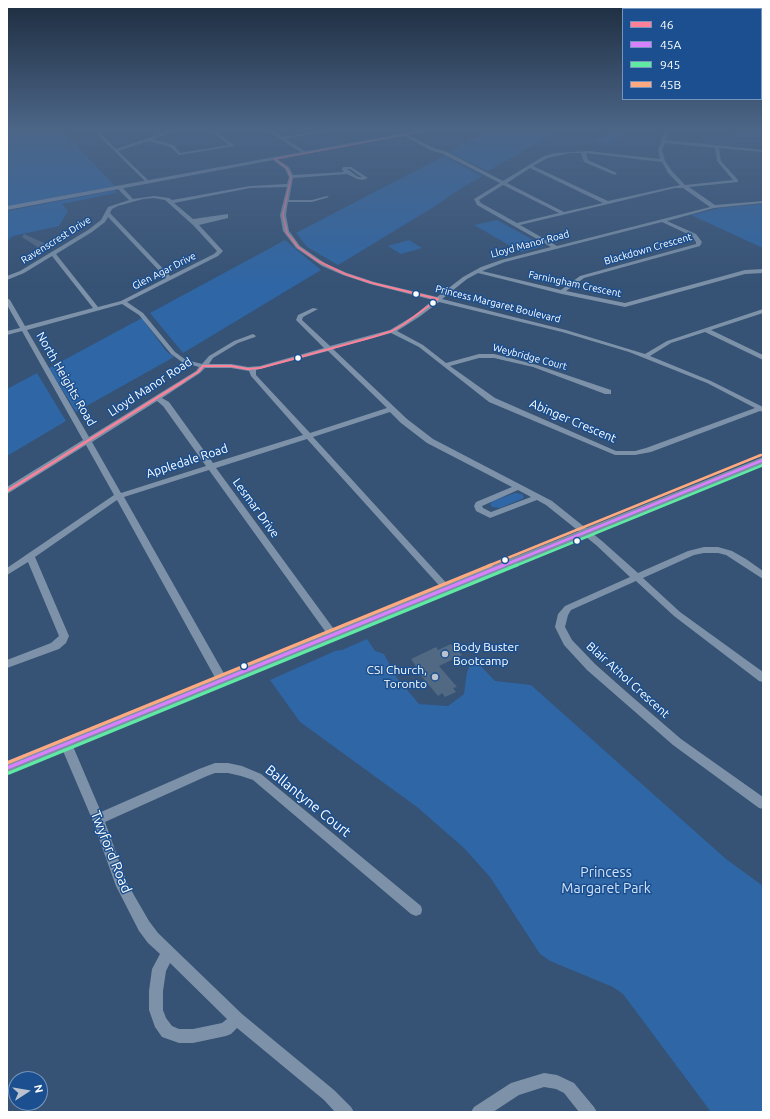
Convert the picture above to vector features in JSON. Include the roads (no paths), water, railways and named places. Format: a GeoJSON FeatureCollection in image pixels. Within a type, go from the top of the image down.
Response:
{"type":"FeatureCollection","features":[{"type":"Feature","properties":{"kind":"main road"},"geometry":{"type":"LineString","coordinates":[[7,208],[140,183]]}},
{"type":"Feature","properties":{"kind":"main road"},"geometry":{"type":"LineString","coordinates":[[7,768],[763,460]]}},
{"type":"Feature","properties":{"kind":"street"},"geometry":{"type":"LineString","coordinates":[[501,183],[477,199],[476,202],[555,247]]}},
{"type":"Feature","properties":{"kind":"street"},"geometry":{"type":"LineString","coordinates":[[505,183],[563,213]]}},
{"type":"Feature","properties":{"kind":"street"},"geometry":{"type":"LineString","coordinates":[[566,183],[608,203]]}},
{"type":"Feature","properties":{"kind":"street"},"geometry":{"type":"LineString","coordinates":[[681,183],[714,207]]}},
{"type":"Feature","properties":{"kind":"street"},"geometry":{"type":"LineString","coordinates":[[515,225],[684,186],[713,183]]}},
{"type":"Feature","properties":{"kind":"street"},"geometry":{"type":"LineString","coordinates":[[119,187],[130,200],[162,197],[171,202],[250,187],[290,185]]}},
{"type":"Feature","properties":{"kind":"street","name":"Princess Margaret Boulevard"},"geometry":{"type":"LineString","coordinates":[[290,185],[283,219],[286,231],[298,247],[312,258],[334,270],[358,278],[570,332],[646,356],[709,382],[762,409]]}},
{"type":"Feature","properties":{"kind":"street"},"geometry":{"type":"LineString","coordinates":[[286,201],[312,201],[327,197]]}},
{"type":"Feature","properties":{"kind":"street","name":"Ravenscrest Drive"},"geometry":{"type":"LineString","coordinates":[[7,278],[53,254],[90,231],[103,221],[110,208],[130,200]]}},
{"type":"Feature","properties":{"kind":"street","name":"Glen Agar Drive"},"geometry":{"type":"LineString","coordinates":[[7,333],[123,302],[216,255],[220,251],[193,222],[171,202]]}},
{"type":"Feature","properties":{"kind":"street","name":"Lloyd Manor Road"},"geometry":{"type":"LineString","coordinates":[[123,302],[141,314],[173,353],[190,363],[203,366],[231,366],[252,369],[263,368],[392,331],[417,316],[461,280],[477,271],[502,261],[714,207],[763,202]]}},
{"type":"Feature","properties":{"kind":"street"},"geometry":{"type":"LineString","coordinates":[[107,213],[170,279]]}},
{"type":"Feature","properties":{"kind":"street"},"geometry":{"type":"LineString","coordinates":[[226,215],[226,217],[223,218],[193,222],[226,215]]}},
{"type":"Feature","properties":{"kind":"street","name":"Blackdown Crescent"},"geometry":{"type":"LineString","coordinates":[[562,292],[582,277],[698,245],[699,242],[694,235],[662,220]]}},
{"type":"Feature","properties":{"kind":"street"},"geometry":{"type":"LineString","coordinates":[[53,254],[97,309]]}},
{"type":"Feature","properties":{"kind":"street","name":"Farningham Crescent"},"geometry":{"type":"LineString","coordinates":[[477,271],[484,274],[562,292],[625,304],[745,272],[763,271]]}},
{"type":"Feature","properties":{"kind":"street","name":"North Heights Road"},"geometry":{"type":"LineString","coordinates":[[7,300],[222,680]]}},
{"type":"Feature","properties":{"kind":"street"},"geometry":{"type":"LineString","coordinates":[[315,309],[300,316],[299,320],[392,409],[430,441],[549,503],[585,532],[677,614],[763,678]]}},
{"type":"Feature","properties":{"kind":"street"},"geometry":{"type":"LineString","coordinates":[[646,356],[669,342],[763,311]]}},
{"type":"Feature","properties":{"kind":"street"},"geometry":{"type":"LineString","coordinates":[[705,330],[763,358]]}},
{"type":"Feature","properties":{"kind":"street","name":"Abinger Crescent"},"geometry":{"type":"LineString","coordinates":[[392,331],[415,342],[492,400],[615,453],[635,453],[648,450],[762,409]]}},
{"type":"Feature","properties":{"kind":"street","name":"Lloyd Manor Road"},"geometry":{"type":"LineString","coordinates":[[7,491],[198,372],[207,360],[217,353],[236,342],[253,336]]}},
{"type":"Feature","properties":{"kind":"street","name":"Weybridge Court"},"geometry":{"type":"LineString","coordinates":[[445,365],[479,356],[494,356],[535,366],[608,392]]}},
{"type":"Feature","properties":{"kind":"street"},"geometry":{"type":"LineString","coordinates":[[252,369],[253,375],[447,589]]}},
{"type":"Feature","properties":{"kind":"street","name":"Lesmar Drive"},"geometry":{"type":"LineString","coordinates":[[157,398],[166,404],[333,635]]}},
{"type":"Feature","properties":{"kind":"street","name":"Appledale Road"},"geometry":{"type":"LineString","coordinates":[[7,572],[106,503],[119,496],[392,409]]}},
{"type":"Feature","properties":{"kind":"street"},"geometry":{"type":"LineString","coordinates":[[82,432],[100,433]]}},
{"type":"Feature","properties":{"kind":"street"},"geometry":{"type":"LineString","coordinates":[[519,487],[479,504],[479,509],[490,515],[538,497]]}},
{"type":"Feature","properties":{"kind":"street"},"geometry":{"type":"LineString","coordinates":[[636,577],[691,553],[704,550],[718,550],[728,553],[743,561],[763,576]]}},
{"type":"Feature","properties":{"kind":"street"},"geometry":{"type":"LineString","coordinates":[[7,664],[55,646],[64,636],[30,556]]}},
{"type":"Feature","properties":{"kind":"street","name":"Blair Athol Crescent"},"geometry":{"type":"LineString","coordinates":[[636,577],[568,608],[563,614],[560,627],[568,642],[591,667],[677,742],[763,804]]}},
{"type":"Feature","properties":{"kind":"street","name":"Twyford Road"},"geometry":{"type":"LineString","coordinates":[[66,744],[98,819],[122,886],[144,926],[153,938],[237,1019],[329,1095],[346,1112]]}},
{"type":"Feature","properties":{"kind":"street","name":"Ballantyne Court"},"geometry":{"type":"LineString","coordinates":[[98,819],[203,772],[215,768],[228,768],[242,771],[257,777],[416,910]]}},
{"type":"Feature","properties":{"kind":"street"},"geometry":{"type":"LineString","coordinates":[[168,953],[159,969],[156,991],[156,1010],[160,1022],[167,1032],[179,1036],[193,1036],[226,1029],[237,1019]]}},
{"type":"Feature","properties":{"kind":"street"},"geometry":{"type":"LineString","coordinates":[[479,1112],[516,1088],[544,1080],[557,1082],[569,1088],[588,1112]]}},
{"type":"Feature","properties":{"kind":"place","name":"Body Buster Bootcamp"},"geometry":{"type":"Point","coordinates":[445,654]}},
{"type":"Feature","properties":{"kind":"place","name":"CSI Church, Toronto"},"geometry":{"type":"Point","coordinates":[435,677]}},
{"type":"Feature","properties":{"kind":"park label","name":"Princess Margaret Park"},"geometry":{"type":"Point","coordinates":[606,880]}}]}
